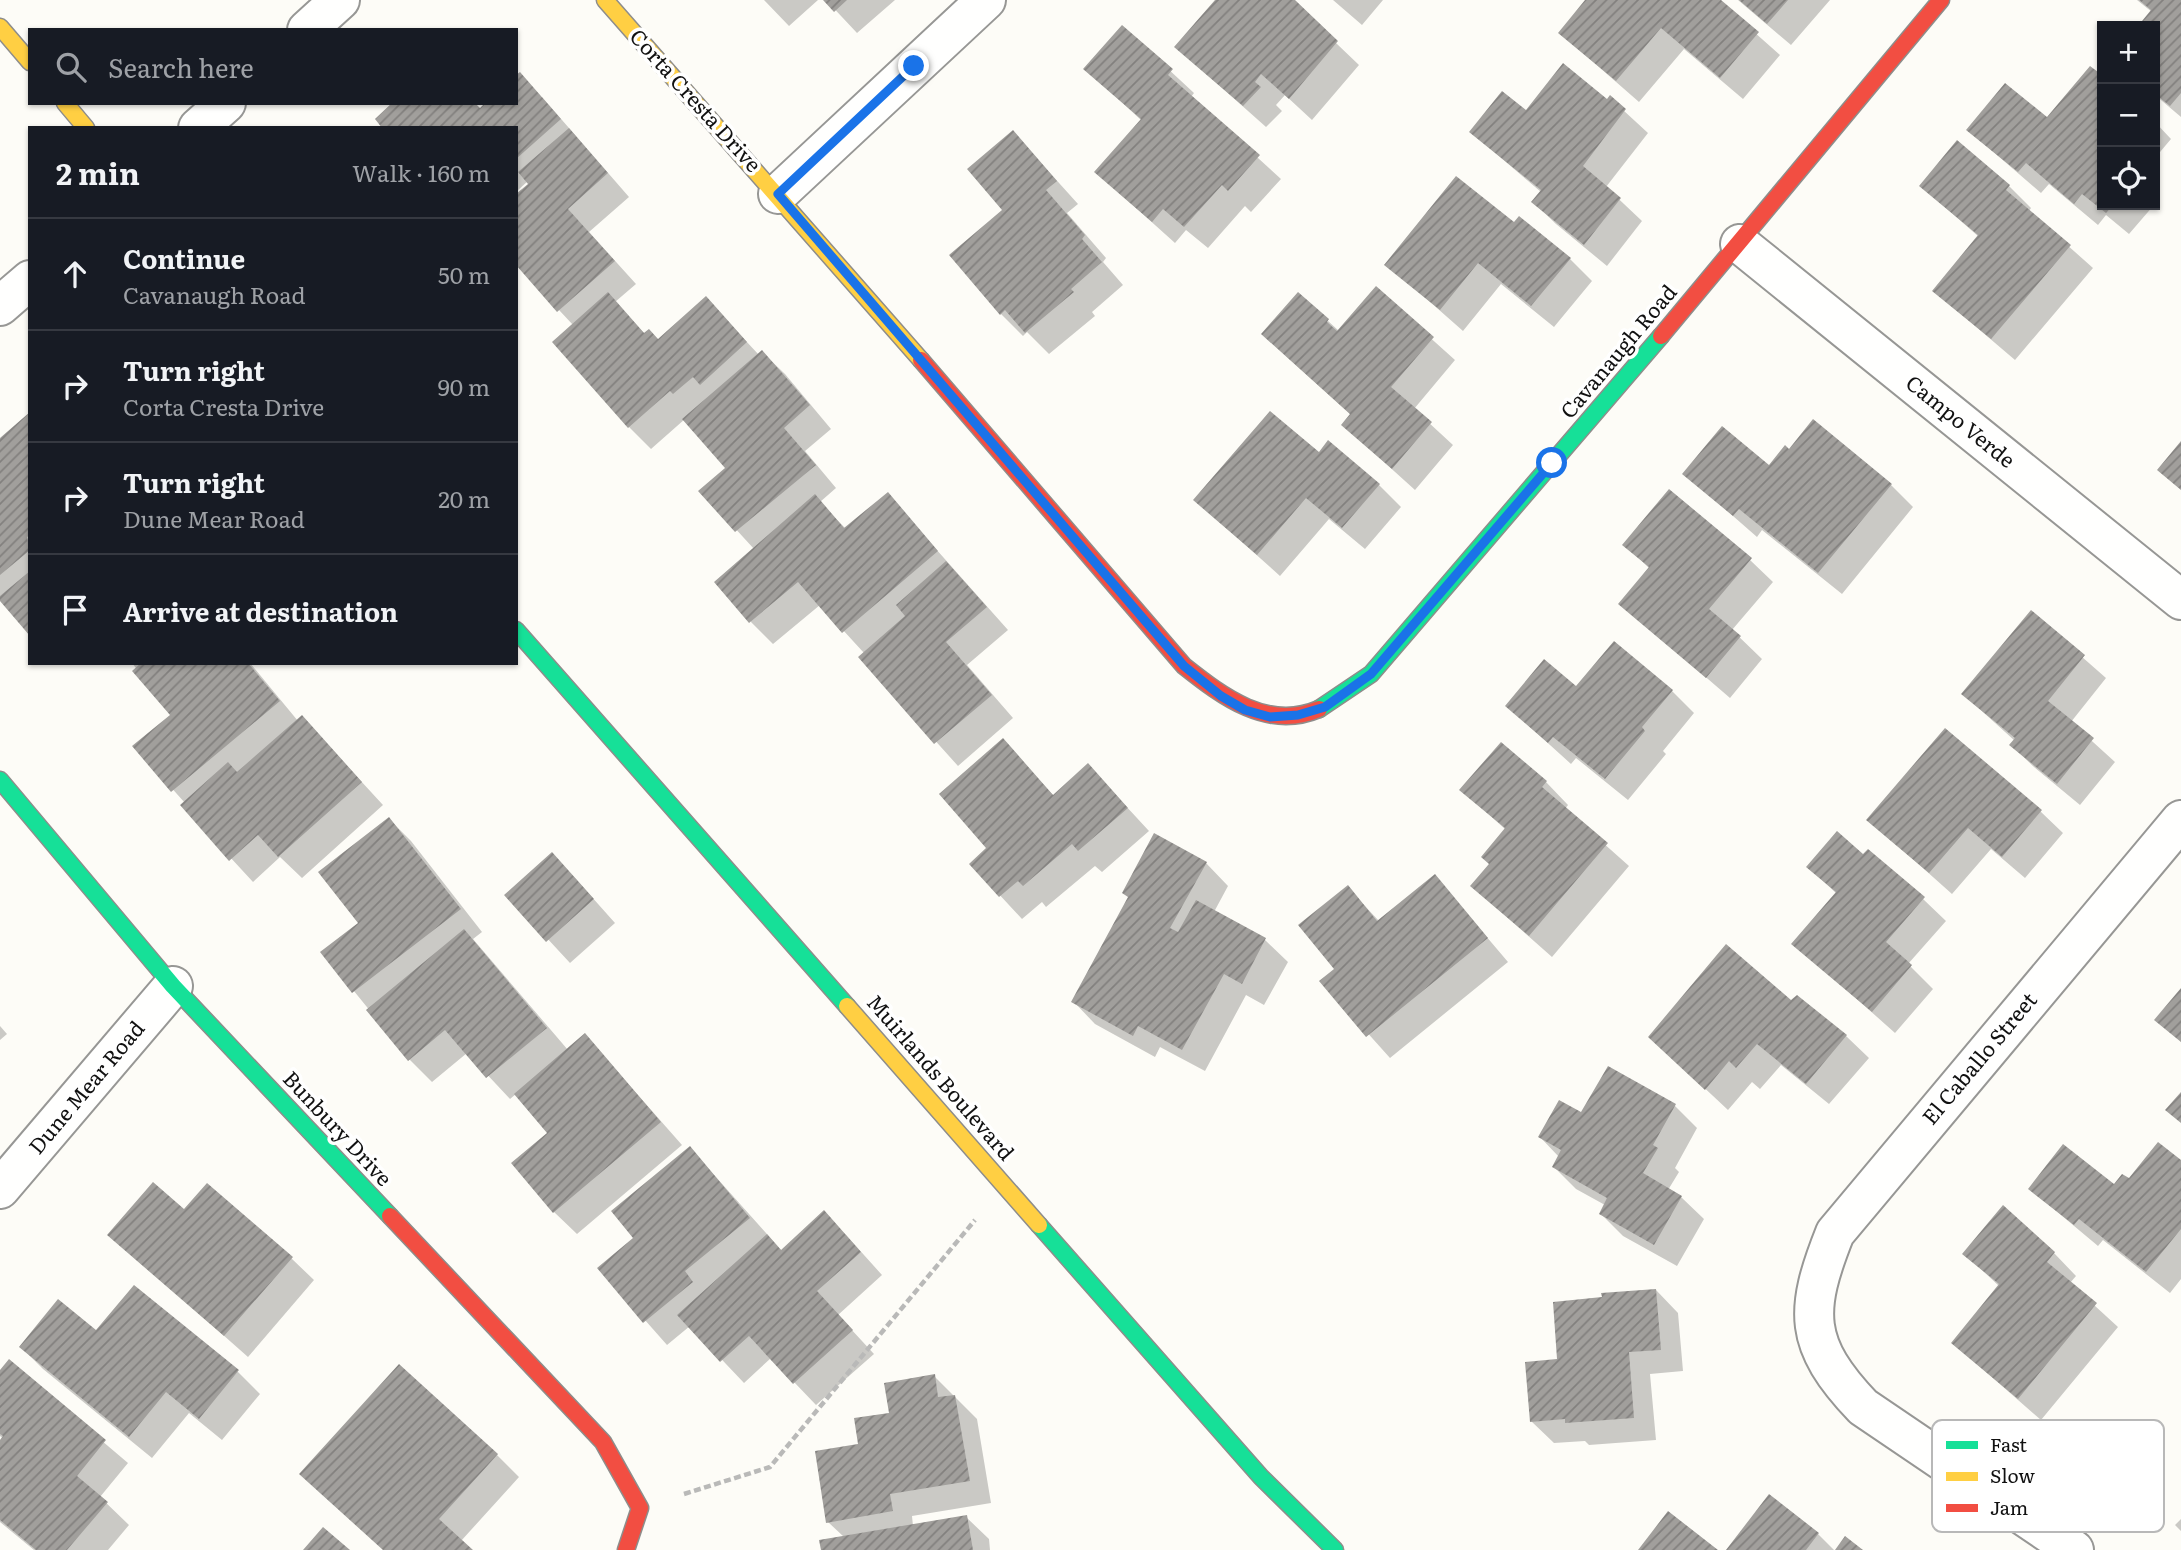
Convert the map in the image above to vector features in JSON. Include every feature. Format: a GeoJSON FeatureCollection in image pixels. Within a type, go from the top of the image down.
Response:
{"type":"FeatureCollection","features":[{"type":"Feature","properties":{"kind":"street"},"geometry":{"type":"LineString","coordinates":[[309,28],[340,0]]}},
{"type":"Feature","properties":{"kind":"street","name":"Corta Cresta Drive"},"geometry":{"type":"LineString","coordinates":[[605,0],[778,194],[1184,666],[1221,696],[1245,710],[1270,717]]}},
{"type":"Feature","properties":{"kind":"street"},"geometry":{"type":"LineString","coordinates":[[778,194],[986,0]]}},
{"type":"Feature","properties":{"kind":"street","name":"Cavanaugh Road"},"geometry":{"type":"LineString","coordinates":[[1270,717],[1298,715],[1325,707],[1371,674],[1740,244],[1941,0]]}},
{"type":"Feature","properties":{"kind":"street"},"geometry":{"type":"LineString","coordinates":[[0,27],[28,60]]}},
{"type":"Feature","properties":{"kind":"street"},"geometry":{"type":"LineString","coordinates":[[67,105],[84,126]]}},
{"type":"Feature","properties":{"kind":"street"},"geometry":{"type":"LineString","coordinates":[[200,126],[224,105]]}},
{"type":"Feature","properties":{"kind":"street","name":"Campo Verde"},"geometry":{"type":"LineString","coordinates":[[1740,244],[2181,600]]}},
{"type":"Feature","properties":{"kind":"street"},"geometry":{"type":"LineString","coordinates":[[0,306],[28,282]]}},
{"type":"Feature","properties":{"kind":"street","name":"Muirlands Boulevard"},"geometry":{"type":"LineString","coordinates":[[518,631],[1261,1477],[1335,1550]]}},
{"type":"Feature","properties":{"kind":"street","name":"Bunbury Drive"},"geometry":{"type":"LineString","coordinates":[[0,780],[173,986],[603,1442],[640,1508]]}},
{"type":"Feature","properties":{"kind":"street","name":"El Caballo Street"},"geometry":{"type":"LineString","coordinates":[[1932,1454],[1863,1407],[1838,1381],[1823,1354],[1813,1316],[1815,1282],[1835,1233],[2181,820]]}},
{"type":"Feature","properties":{"kind":"street","name":"Dune Mear Road"},"geometry":{"type":"LineString","coordinates":[[0,1189],[173,986]]}},
{"type":"Feature","properties":{"kind":"street"},"geometry":{"type":"LineString","coordinates":[[626,1550],[640,1508]]}},
{"type":"Feature","properties":{"kind":"street","name":"El Caballo Street"},"geometry":{"type":"LineString","coordinates":[[2047,1532],[2074,1550]]}},
{"type":"Feature","properties":{"kind":"path"},"geometry":{"type":"LineString","coordinates":[[640,1508],[770,1467],[1005,1184]]}},
{"type":"Feature","properties":{"kind":"building"},"geometry":{"type":"Polygon","coordinates":[[[823,0],[847,0],[834,12],[823,0]]]}},
{"type":"Feature","properties":{"kind":"building"},"geometry":{"type":"Polygon","coordinates":[[[1215,0],[1295,0],[1338,41],[1289,99],[1261,74],[1255,82],[1261,87],[1243,106],[1174,47],[1215,0]]]}},
{"type":"Feature","properties":{"kind":"building"},"geometry":{"type":"Polygon","coordinates":[[[1585,0],[1721,0],[1759,32],[1720,78],[1661,28],[1616,81],[1558,33],[1585,0]]]}},
{"type":"Feature","properties":{"kind":"building"},"geometry":{"type":"Polygon","coordinates":[[[1739,0],[1788,0],[1767,24],[1739,0]]]}},
{"type":"Feature","properties":{"kind":"building"},"geometry":{"type":"Polygon","coordinates":[[[2139,0],[2181,0],[2181,93],[2170,106],[2160,98],[2160,21],[2142,21],[2151,10],[2139,0]]]}},
{"type":"Feature","properties":{"kind":"building"},"geometry":{"type":"Polygon","coordinates":[[[1122,25],[1173,69],[1168,75],[1260,155],[1228,191],[1222,185],[1184,227],[1163,209],[1152,222],[1094,172],[1141,119],[1083,69],[1122,25]]]}},
{"type":"Feature","properties":{"kind":"building"},"geometry":{"type":"Polygon","coordinates":[[[1563,63],[1607,99],[1610,95],[1626,109],[1583,166],[1621,198],[1584,245],[1531,202],[1541,190],[1469,132],[1502,91],[1526,110],[1563,63]]]}},
{"type":"Feature","properties":{"kind":"building"},"geometry":{"type":"Polygon","coordinates":[[[2090,66],[2097,71],[2097,206],[2082,194],[2074,204],[2026,163],[2018,172],[1966,130],[2005,83],[2047,117],[2090,66]]]}},
{"type":"Feature","properties":{"kind":"building"},"geometry":{"type":"Polygon","coordinates":[[[520,72],[561,119],[518,157],[518,126],[380,126],[375,119],[390,105],[477,105],[480,108],[483,105],[518,105],[520,72]]]}},
{"type":"Feature","properties":{"kind":"building"},"geometry":{"type":"Polygon","coordinates":[[[569,128],[608,173],[568,209],[615,261],[557,312],[518,267],[518,192],[528,184],[518,172],[569,128]]]}},
{"type":"Feature","properties":{"kind":"building"},"geometry":{"type":"Polygon","coordinates":[[[1013,130],[1057,181],[1046,190],[1085,235],[1082,239],[1102,262],[1071,289],[1074,292],[1025,333],[1005,310],[1000,315],[949,255],[1002,210],[967,169],[1013,130]]]}},
{"type":"Feature","properties":{"kind":"building"},"geometry":{"type":"Polygon","coordinates":[[[1957,140],[2010,185],[2006,190],[2071,245],[1991,339],[1932,291],[1978,235],[1919,186],[1957,140]]]}},
{"type":"Feature","properties":{"kind":"building"},"geometry":{"type":"Polygon","coordinates":[[[1456,176],[1514,222],[1519,216],[1571,258],[1531,306],[1478,263],[1440,310],[1384,265],[1456,176]]]}},
{"type":"Feature","properties":{"kind":"building"},"geometry":{"type":"Polygon","coordinates":[[[1376,286],[1434,337],[1391,387],[1432,422],[1392,469],[1341,425],[1350,414],[1261,334],[1298,292],[1329,319],[1327,322],[1337,331],[1376,286]]]}},
{"type":"Feature","properties":{"kind":"building"},"geometry":{"type":"Polygon","coordinates":[[[608,292],[644,333],[649,329],[658,339],[706,296],[747,342],[700,385],[693,377],[673,394],[670,391],[628,428],[552,342],[608,292]]]}},
{"type":"Feature","properties":{"kind":"building"},"geometry":{"type":"Polygon","coordinates":[[[762,350],[810,405],[784,428],[816,465],[735,532],[698,491],[725,468],[682,419],[762,350]]]}},
{"type":"Feature","properties":{"kind":"building"},"geometry":{"type":"Polygon","coordinates":[[[1270,411],[1319,452],[1328,440],[1380,484],[1342,528],[1306,498],[1257,555],[1193,500],[1270,411]]]}},
{"type":"Feature","properties":{"kind":"building"},"geometry":{"type":"Polygon","coordinates":[[[28,414],[28,552],[0,575],[0,438],[28,414]]]}},
{"type":"Feature","properties":{"kind":"building"},"geometry":{"type":"Polygon","coordinates":[[[1813,419],[1892,484],[1818,573],[1739,509],[1733,516],[1682,474],[1722,426],[1769,465],[1785,445],[1789,449],[1813,419]]]}},
{"type":"Feature","properties":{"kind":"building"},"geometry":{"type":"Polygon","coordinates":[[[2181,441],[2181,490],[2157,470],[2181,441]]]}},
{"type":"Feature","properties":{"kind":"building"},"geometry":{"type":"Polygon","coordinates":[[[1669,489],[1752,558],[1709,609],[1741,636],[1706,678],[1618,604],[1649,567],[1622,545],[1669,489]]]}},
{"type":"Feature","properties":{"kind":"building"},"geometry":{"type":"Polygon","coordinates":[[[888,492],[938,551],[842,633],[798,582],[749,623],[714,582],[815,494],[844,528],[888,492]]]}},
{"type":"Feature","properties":{"kind":"building"},"geometry":{"type":"Polygon","coordinates":[[[946,561],[987,607],[946,642],[992,695],[934,744],[858,657],[905,616],[896,605],[946,561]]]}},
{"type":"Feature","properties":{"kind":"building"},"geometry":{"type":"Polygon","coordinates":[[[28,573],[28,634],[0,601],[0,596],[28,573]]]}},
{"type":"Feature","properties":{"kind":"building"},"geometry":{"type":"Polygon","coordinates":[[[2031,610],[2085,655],[2048,701],[2094,738],[2057,784],[2009,745],[2015,738],[1961,694],[2031,610]]]}},
{"type":"Feature","properties":{"kind":"building"},"geometry":{"type":"Polygon","coordinates":[[[1614,641],[1673,690],[1642,727],[1645,731],[1605,779],[1553,737],[1548,743],[1505,706],[1544,659],[1576,686],[1614,641]]]}},
{"type":"Feature","properties":{"kind":"building"},"geometry":{"type":"Polygon","coordinates":[[[139,665],[250,665],[280,701],[171,792],[132,746],[170,715],[132,671],[139,665]]]}},
{"type":"Feature","properties":{"kind":"building"},"geometry":{"type":"Polygon","coordinates":[[[302,715],[362,782],[278,857],[258,835],[229,861],[180,805],[228,762],[237,772],[302,715]]]}},
{"type":"Feature","properties":{"kind":"building"},"geometry":{"type":"Polygon","coordinates":[[[1945,728],[2042,810],[2002,857],[1968,828],[1929,873],[1866,820],[1945,728]]]}},
{"type":"Feature","properties":{"kind":"building"},"geometry":{"type":"Polygon","coordinates":[[[1003,738],[1053,795],[1088,763],[1128,808],[1078,851],[1072,844],[1023,886],[1018,881],[999,897],[969,864],[986,848],[939,794],[1003,738]]]}},
{"type":"Feature","properties":{"kind":"building"},"geometry":{"type":"Polygon","coordinates":[[[1501,742],[1547,781],[1542,787],[1608,843],[1529,936],[1470,886],[1489,864],[1481,857],[1505,828],[1459,790],[1501,742]]]}},
{"type":"Feature","properties":{"kind":"building"},"geometry":{"type":"Polygon","coordinates":[[[389,817],[461,909],[352,993],[320,952],[358,923],[318,872],[389,817]]]}},
{"type":"Feature","properties":{"kind":"building"},"geometry":{"type":"Polygon","coordinates":[[[1837,831],[1863,854],[1868,849],[1925,897],[1886,942],[1912,965],[1872,1012],[1791,944],[1836,892],[1806,867],[1837,831]]]}},
{"type":"Feature","properties":{"kind":"building"},"geometry":{"type":"Polygon","coordinates":[[[1154,833],[1207,862],[1170,928],[1178,932],[1196,900],[1266,938],[1242,984],[1224,974],[1182,1050],[1138,1026],[1133,1036],[1071,1002],[1128,897],[1122,893],[1154,833]]]}},
{"type":"Feature","properties":{"kind":"building"},"geometry":{"type":"Polygon","coordinates":[[[552,852],[594,899],[546,942],[504,895],[552,852]]]}},
{"type":"Feature","properties":{"kind":"building"},"geometry":{"type":"Polygon","coordinates":[[[1435,874],[1488,938],[1366,1037],[1319,981],[1334,969],[1298,925],[1348,885],[1377,921],[1435,874]]]}},
{"type":"Feature","properties":{"kind":"building"},"geometry":{"type":"Polygon","coordinates":[[[464,929],[547,1028],[486,1078],[445,1030],[408,1061],[366,1010],[464,929]]]}},
{"type":"Feature","properties":{"kind":"building"},"geometry":{"type":"Polygon","coordinates":[[[1726,944],[1791,1000],[1797,995],[1847,1035],[1806,1084],[1757,1044],[1736,1068],[1729,1061],[1705,1090],[1648,1037],[1726,944]]]}},
{"type":"Feature","properties":{"kind":"building"},"geometry":{"type":"Polygon","coordinates":[[[2181,988],[2181,1042],[2154,1020],[2181,988]]]}},
{"type":"Feature","properties":{"kind":"building"},"geometry":{"type":"Polygon","coordinates":[[[585,1033],[661,1122],[553,1213],[511,1163],[547,1133],[514,1094],[585,1033]]]}},
{"type":"Feature","properties":{"kind":"building"},"geometry":{"type":"Polygon","coordinates":[[[1608,1066],[1676,1104],[1653,1145],[1658,1148],[1643,1173],[1682,1196],[1654,1245],[1599,1214],[1607,1198],[1552,1167],[1561,1150],[1538,1137],[1559,1100],[1581,1112],[1608,1066]]]}},
{"type":"Feature","properties":{"kind":"building"},"geometry":{"type":"Polygon","coordinates":[[[2181,1092],[2181,1123],[2165,1110],[2181,1092]]]}},
{"type":"Feature","properties":{"kind":"building"},"geometry":{"type":"Polygon","coordinates":[[[2158,1142],[2181,1160],[2181,1229],[2146,1272],[2079,1219],[2074,1225],[2028,1189],[2063,1144],[2114,1184],[2122,1174],[2129,1178],[2158,1142]]]}},
{"type":"Feature","properties":{"kind":"building"},"geometry":{"type":"Polygon","coordinates":[[[690,1146],[750,1218],[685,1271],[693,1282],[643,1323],[597,1268],[633,1238],[611,1211],[690,1146]]]}},
{"type":"Feature","properties":{"kind":"building"},"geometry":{"type":"Polygon","coordinates":[[[153,1182],[184,1209],[207,1183],[293,1257],[224,1336],[107,1235],[153,1182]]]}},
{"type":"Feature","properties":{"kind":"building"},"geometry":{"type":"Polygon","coordinates":[[[2003,1205],[2055,1252],[2047,1262],[2097,1303],[2018,1399],[1951,1343],[1999,1284],[1962,1254],[2003,1205]]]}},
{"type":"Feature","properties":{"kind":"building"},"geometry":{"type":"Polygon","coordinates":[[[824,1210],[861,1252],[817,1291],[853,1330],[793,1384],[749,1336],[720,1362],[677,1315],[767,1234],[781,1250],[824,1210]]]}},
{"type":"Feature","properties":{"kind":"building"},"geometry":{"type":"Polygon","coordinates":[[[134,1285],[239,1370],[199,1419],[166,1392],[129,1437],[19,1347],[58,1299],[96,1330],[134,1285]]]}},
{"type":"Feature","properties":{"kind":"building"},"geometry":{"type":"Polygon","coordinates":[[[1656,1289],[1661,1350],[1629,1352],[1634,1418],[1565,1423],[1565,1419],[1530,1422],[1525,1362],[1557,1359],[1553,1302],[1602,1297],[1601,1293],[1656,1289]]]}},
{"type":"Feature","properties":{"kind":"building"},"geometry":{"type":"Polygon","coordinates":[[[9,1359],[106,1440],[77,1476],[108,1502],[67,1550],[36,1550],[0,1520],[0,1440],[3,1436],[0,1434],[0,1370],[9,1359]]]}},
{"type":"Feature","properties":{"kind":"building"},"geometry":{"type":"Polygon","coordinates":[[[399,1364],[498,1454],[439,1519],[473,1550],[383,1550],[299,1474],[399,1364]]]}},
{"type":"Feature","properties":{"kind":"building"},"geometry":{"type":"Polygon","coordinates":[[[935,1374],[938,1397],[955,1395],[970,1481],[890,1494],[893,1511],[826,1523],[815,1451],[858,1444],[854,1418],[889,1413],[884,1383],[935,1374]]]}},
{"type":"Feature","properties":{"kind":"building"},"geometry":{"type":"Polygon","coordinates":[[[1769,1494],[1819,1533],[1806,1550],[1726,1550],[1769,1494]]]}},
{"type":"Feature","properties":{"kind":"building"},"geometry":{"type":"Polygon","coordinates":[[[1668,1511],[1718,1550],[1638,1550],[1668,1511]]]}},
{"type":"Feature","properties":{"kind":"building"},"geometry":{"type":"Polygon","coordinates":[[[967,1515],[973,1550],[821,1550],[819,1540],[967,1515]]]}},
{"type":"Feature","properties":{"kind":"building"},"geometry":{"type":"Polygon","coordinates":[[[323,1527],[350,1550],[303,1550],[323,1527]]]}},
{"type":"Feature","properties":{"kind":"building"},"geometry":{"type":"Polygon","coordinates":[[[1845,1536],[1863,1550],[1835,1550],[1845,1536]]]}},
{"type":"Feature","properties":{"kind":"traffic: fast"},"geometry":{"type":"LineString","coordinates":[[1319,709],[1371,674],[1661,336]]}},
{"type":"Feature","properties":{"kind":"traffic: fast"},"geometry":{"type":"LineString","coordinates":[[518,632],[847,1006]]}},
{"type":"Feature","properties":{"kind":"traffic: fast"},"geometry":{"type":"LineString","coordinates":[[0,780],[173,986],[390,1216]]}},
{"type":"Feature","properties":{"kind":"traffic: fast"},"geometry":{"type":"LineString","coordinates":[[1039,1225],[1261,1477],[1335,1550]]}},
{"type":"Feature","properties":{"kind":"traffic: slow"},"geometry":{"type":"LineString","coordinates":[[605,0],[921,360]]}},
{"type":"Feature","properties":{"kind":"traffic: slow"},"geometry":{"type":"LineString","coordinates":[[0,27],[28,60]]}},
{"type":"Feature","properties":{"kind":"traffic: slow"},"geometry":{"type":"LineString","coordinates":[[67,105],[84,126]]}},
{"type":"Feature","properties":{"kind":"traffic: slow"},"geometry":{"type":"LineString","coordinates":[[847,1006],[1039,1225]]}},
{"type":"Feature","properties":{"kind":"traffic: jam"},"geometry":{"type":"LineString","coordinates":[[1661,336],[1941,0]]}},
{"type":"Feature","properties":{"kind":"traffic: jam"},"geometry":{"type":"LineString","coordinates":[[921,360],[1184,666],[1230,699],[1264,713],[1300,715],[1319,709]]}},
{"type":"Feature","properties":{"kind":"traffic: jam"},"geometry":{"type":"LineString","coordinates":[[390,1216],[603,1442],[640,1508],[626,1550]]}},
{"type":"Feature","properties":{"kind":"route"},"geometry":{"type":"LineString","coordinates":[[914,66],[778,194],[1184,666],[1221,696],[1245,710],[1270,717],[1298,715],[1325,707],[1371,674],[1552,463]]}}]}
